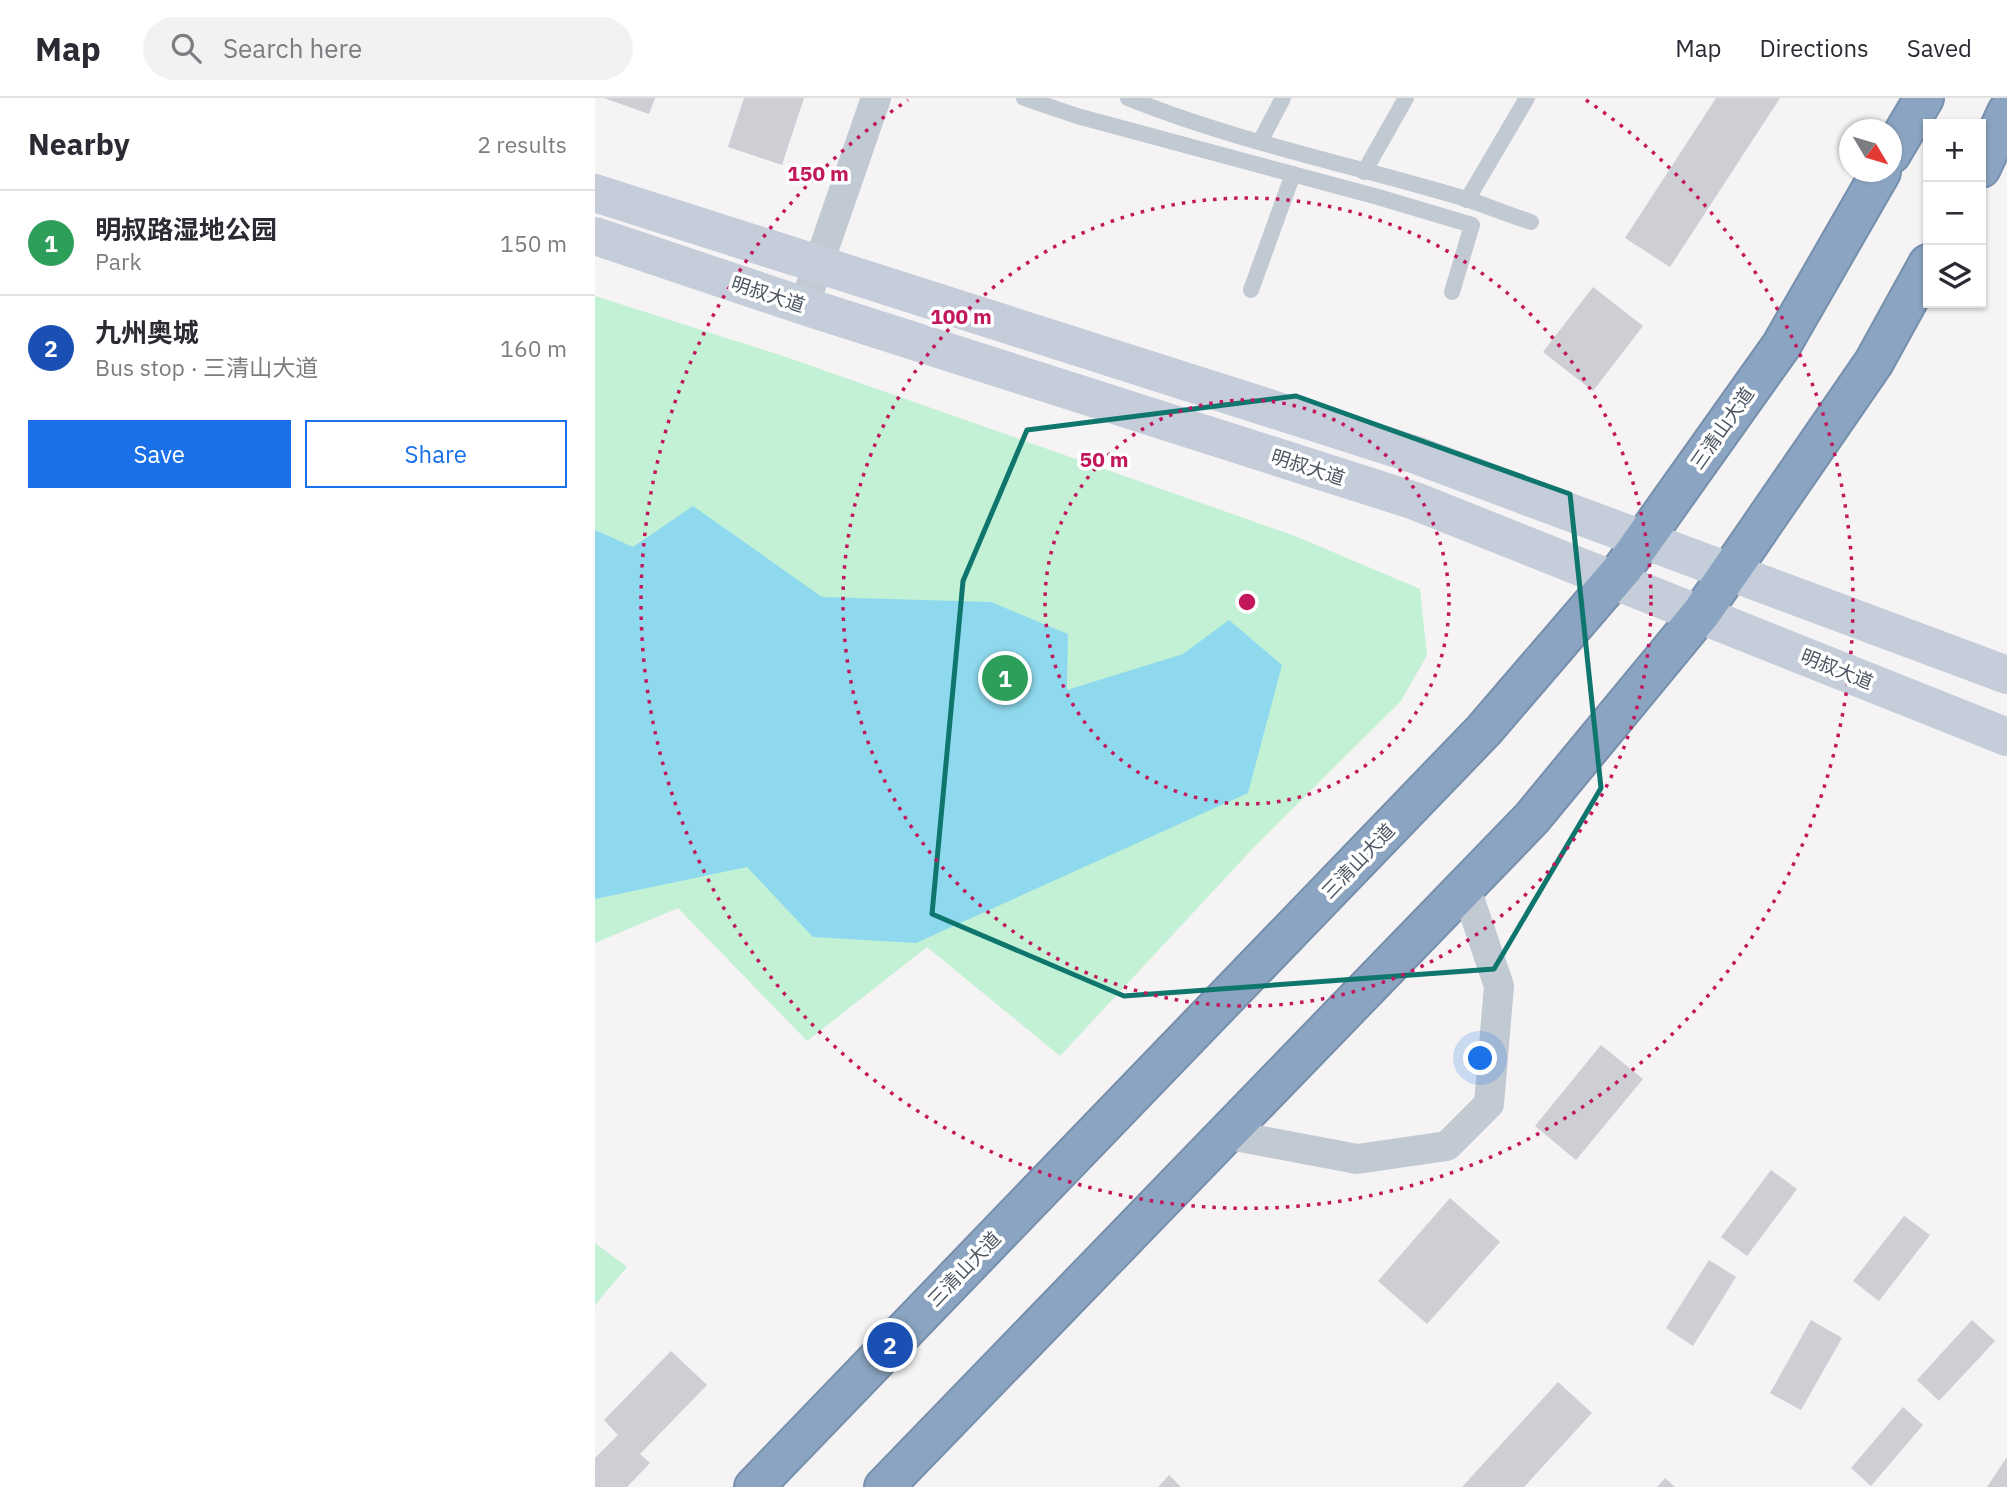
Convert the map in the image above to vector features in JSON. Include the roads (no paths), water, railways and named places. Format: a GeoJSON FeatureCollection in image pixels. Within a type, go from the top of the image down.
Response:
{"type":"FeatureCollection","features":[{"type":"Feature","properties":{"kind":"highway"},"geometry":{"type":"LineString","coordinates":[[1902,136],[1924,98]]}},
{"type":"Feature","properties":{"kind":"highway"},"geometry":{"type":"LineString","coordinates":[[1986,157],[2007,112]]}},
{"type":"Feature","properties":{"kind":"highway","name":"三清山大道"},"geometry":{"type":"LineString","coordinates":[[754,1487],[1485,730],[1613,580],[1781,346],[1875,182]]}},
{"type":"Feature","properties":{"kind":"highway"},"geometry":{"type":"LineString","coordinates":[[884,1487],[1532,818],[1699,614],[1730,572],[1874,362],[1923,273]]}},
{"type":"Feature","properties":{"kind":"main road"},"geometry":{"type":"LineString","coordinates":[[595,193],[1416,455],[2007,675]]}},
{"type":"Feature","properties":{"kind":"main road","name":"明叔大道"},"geometry":{"type":"LineString","coordinates":[[595,236],[804,306],[1415,501],[2007,737]]}},
{"type":"Feature","properties":{"kind":"street"},"geometry":{"type":"LineString","coordinates":[[804,306],[876,98]]}},
{"type":"Feature","properties":{"kind":"street"},"geometry":{"type":"LineString","coordinates":[[1225,1134],[1357,1159],[1447,1146],[1489,1104],[1499,986],[1465,886]]}},
{"type":"Feature","properties":{"kind":"lane"},"geometry":{"type":"LineString","coordinates":[[1024,98],[1077,116],[1472,225],[1452,292]]}},
{"type":"Feature","properties":{"kind":"lane"},"geometry":{"type":"LineString","coordinates":[[1128,98],[1158,104],[1260,142],[1467,200],[1531,222]]}},
{"type":"Feature","properties":{"kind":"lane"},"geometry":{"type":"LineString","coordinates":[[1260,142],[1283,98]]}},
{"type":"Feature","properties":{"kind":"lane"},"geometry":{"type":"LineString","coordinates":[[1364,172],[1406,98]]}},
{"type":"Feature","properties":{"kind":"lane"},"geometry":{"type":"LineString","coordinates":[[1467,200],[1527,98]]}},
{"type":"Feature","properties":{"kind":"lane"},"geometry":{"type":"LineString","coordinates":[[1251,290],[1293,174]]}},
{"type":"Feature","properties":{"kind":"water"},"geometry":{"type":"Polygon","coordinates":[[[693,506],[822,597],[991,602],[1068,634],[1067,690],[1183,654],[1229,620],[1282,665],[1248,793],[916,943],[813,937],[747,867],[595,899],[595,530],[633,547],[693,506]]]}},
{"type":"Feature","properties":{"kind":"place","name":"明叔路湿地公园"},"geometry":{"type":"Point","coordinates":[1005,678]}},
{"type":"Feature","properties":{"kind":"place","name":"九州奥城"},"geometry":{"type":"Point","coordinates":[890,1345]}}]}
